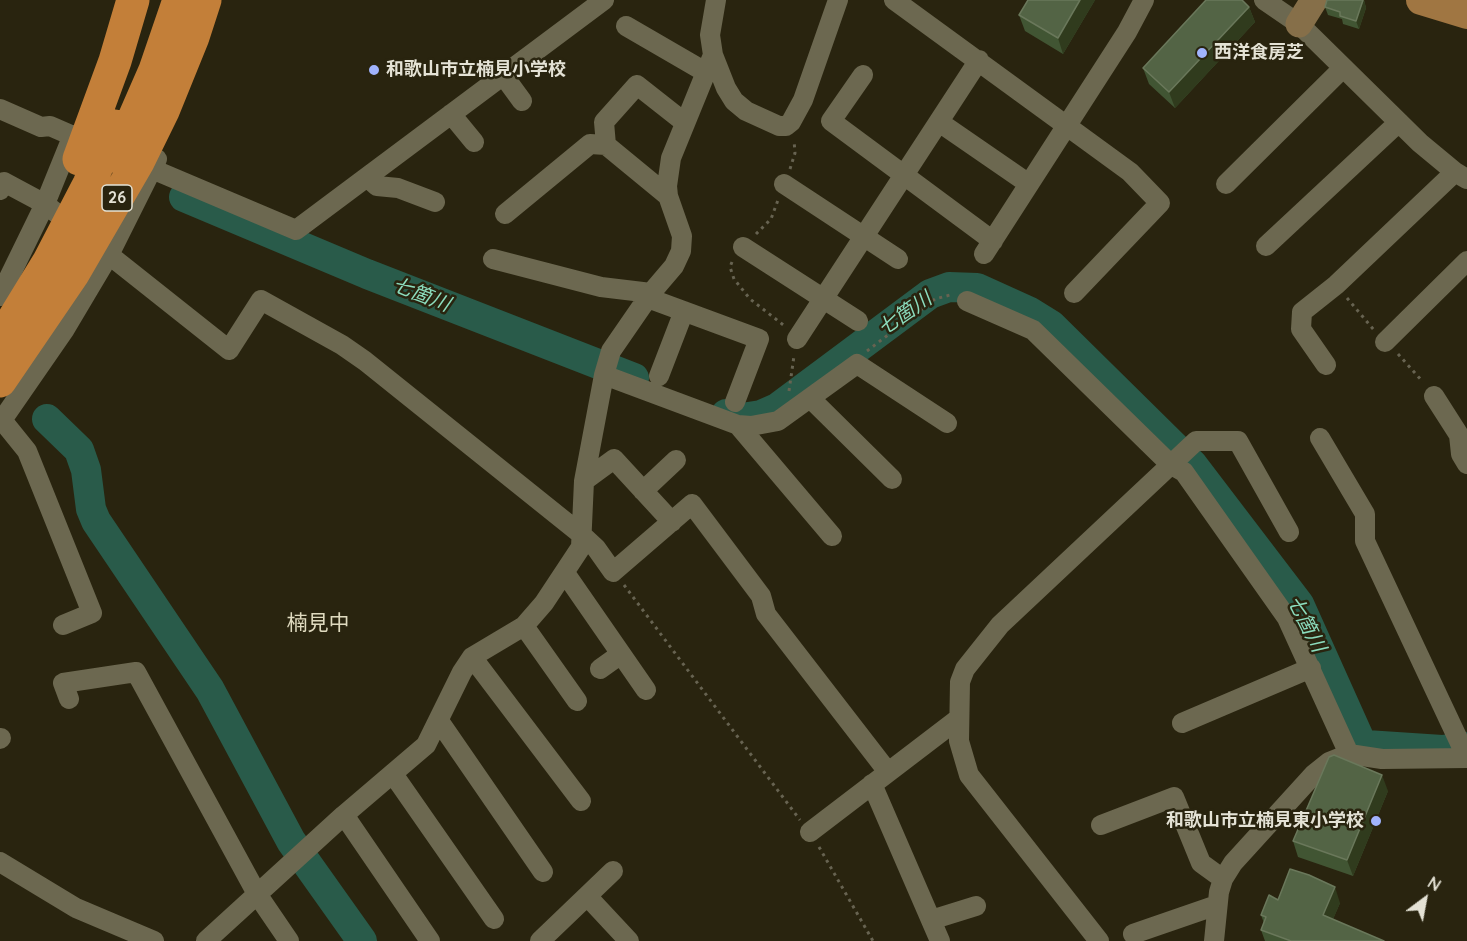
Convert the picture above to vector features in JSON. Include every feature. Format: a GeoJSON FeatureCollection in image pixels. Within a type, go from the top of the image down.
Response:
{"type":"FeatureCollection","features":[{"type":"Feature","properties":{"kind":"highway"},"geometry":{"type":"LineString","coordinates":[[0,322],[17,293],[72,177],[114,61],[133,0]]}},
{"type":"Feature","properties":{"kind":"highway","name":"26"},"geometry":{"type":"LineString","coordinates":[[0,341],[49,261],[89,184],[121,112],[164,0]]}},
{"type":"Feature","properties":{"kind":"highway","name":"26"},"geometry":{"type":"LineString","coordinates":[[0,373],[101,191],[155,70],[179,0]]}},
{"type":"Feature","properties":{"kind":"highway","name":"26"},"geometry":{"type":"LineString","coordinates":[[0,381],[73,274],[138,162],[163,111],[193,37],[205,0]]}},
{"type":"Feature","properties":{"kind":"main road"},"geometry":{"type":"LineString","coordinates":[[1421,0],[1467,14]]}},
{"type":"Feature","properties":{"kind":"street"},"geometry":{"type":"LineString","coordinates":[[0,296],[45,204],[73,136],[119,0]]}},
{"type":"Feature","properties":{"kind":"street"},"geometry":{"type":"LineString","coordinates":[[63,625],[92,613],[27,451],[1,421],[65,328],[109,255],[171,132],[218,0]]}},
{"type":"Feature","properties":{"kind":"street"},"geometry":{"type":"LineString","coordinates":[[152,169],[296,230],[604,0]]}},
{"type":"Feature","properties":{"kind":"street"},"geometry":{"type":"LineString","coordinates":[[208,940],[344,815],[426,745],[462,672],[472,657],[524,626],[566,573],[581,547],[584,482],[611,351],[649,295],[674,266],[681,251],[682,236],[668,196],[667,186],[671,158],[710,64],[710,35],[716,0]]}},
{"type":"Feature","properties":{"kind":"street"},"geometry":{"type":"LineString","coordinates":[[626,26],[710,64],[734,101],[746,111],[779,126],[786,126],[791,122],[803,100],[838,0]]}},
{"type":"Feature","properties":{"kind":"street"},"geometry":{"type":"LineString","coordinates":[[894,0],[1130,172],[1160,203],[1074,293]]}},
{"type":"Feature","properties":{"kind":"street"},"geometry":{"type":"LineString","coordinates":[[863,75],[831,121],[904,176],[989,248],[1127,32],[1144,0]]}},
{"type":"Feature","properties":{"kind":"street"},"geometry":{"type":"LineString","coordinates":[[1264,0],[1299,24],[1399,122],[1461,176],[1302,312],[1301,329],[1326,365]]}},
{"type":"Feature","properties":{"kind":"street"},"geometry":{"type":"LineString","coordinates":[[1299,24],[1314,0]]}},
{"type":"Feature","properties":{"kind":"street"},"geometry":{"type":"LineString","coordinates":[[796,339],[979,60]]}},
{"type":"Feature","properties":{"kind":"street"},"geometry":{"type":"LineString","coordinates":[[1226,184],[1343,68]]}},
{"type":"Feature","properties":{"kind":"street"},"geometry":{"type":"LineString","coordinates":[[503,75],[522,101]]}},
{"type":"Feature","properties":{"kind":"street"},"geometry":{"type":"LineString","coordinates":[[606,145],[604,122],[637,85],[684,122]]}},
{"type":"Feature","properties":{"kind":"street"},"geometry":{"type":"LineString","coordinates":[[0,109],[41,127],[50,126],[73,136]]}},
{"type":"Feature","properties":{"kind":"street"},"geometry":{"type":"LineString","coordinates":[[451,114],[474,142]]}},
{"type":"Feature","properties":{"kind":"street"},"geometry":{"type":"LineString","coordinates":[[939,122],[1029,184]]}},
{"type":"Feature","properties":{"kind":"street"},"geometry":{"type":"LineString","coordinates":[[1266,246],[1399,122]]}},
{"type":"Feature","properties":{"kind":"street"},"geometry":{"type":"LineString","coordinates":[[505,214],[590,144],[606,145],[668,196]]}},
{"type":"Feature","properties":{"kind":"street"},"geometry":{"type":"LineString","coordinates":[[367,177],[377,186],[398,189],[435,202]]}},
{"type":"Feature","properties":{"kind":"street"},"geometry":{"type":"LineString","coordinates":[[0,190],[4,182],[45,204],[229,351],[261,300],[342,345],[582,534],[614,572],[692,504],[761,596],[766,614],[880,778],[940,941]]}},
{"type":"Feature","properties":{"kind":"street"},"geometry":{"type":"LineString","coordinates":[[784,183],[898,259]]}},
{"type":"Feature","properties":{"kind":"street"},"geometry":{"type":"LineString","coordinates":[[743,247],[858,321]]}},
{"type":"Feature","properties":{"kind":"street"},"geometry":{"type":"LineString","coordinates":[[493,259],[601,287],[649,295],[684,311],[759,339],[735,402]]}},
{"type":"Feature","properties":{"kind":"street"},"geometry":{"type":"LineString","coordinates":[[1385,342],[1467,261]]}},
{"type":"Feature","properties":{"kind":"street"},"geometry":{"type":"LineString","coordinates":[[962,298],[1033,330],[1179,457],[1184,472],[1287,618],[1349,754]]}},
{"type":"Feature","properties":{"kind":"street"},"geometry":{"type":"LineString","coordinates":[[659,376],[684,311]]}},
{"type":"Feature","properties":{"kind":"street"},"geometry":{"type":"LineString","coordinates":[[606,368],[738,425],[768,424],[778,421],[857,364],[948,423]]}},
{"type":"Feature","properties":{"kind":"street"},"geometry":{"type":"LineString","coordinates":[[1434,396],[1459,435],[1461,454],[1467,464]]}},
{"type":"Feature","properties":{"kind":"street"},"geometry":{"type":"LineString","coordinates":[[810,398],[892,479]]}},
{"type":"Feature","properties":{"kind":"street"},"geometry":{"type":"LineString","coordinates":[[738,425],[832,536]]}},
{"type":"Feature","properties":{"kind":"street"},"geometry":{"type":"LineString","coordinates":[[1214,941],[1217,906],[1223,879],[1233,863],[1314,774],[1329,762],[1349,754],[1382,759],[1464,753],[1365,541],[1365,514],[1320,438]]}},
{"type":"Feature","properties":{"kind":"street"},"geometry":{"type":"LineString","coordinates":[[1098,941],[969,774],[959,741],[958,719],[960,682],[965,669],[1000,625],[1196,441],[1238,441],[1289,532]]}},
{"type":"Feature","properties":{"kind":"street"},"geometry":{"type":"LineString","coordinates":[[584,482],[614,459],[672,522]]}},
{"type":"Feature","properties":{"kind":"street"},"geometry":{"type":"LineString","coordinates":[[643,491],[676,460]]}},
{"type":"Feature","properties":{"kind":"street"},"geometry":{"type":"LineString","coordinates":[[566,573],[646,690]]}},
{"type":"Feature","properties":{"kind":"street"},"geometry":{"type":"LineString","coordinates":[[524,626],[577,701]]}},
{"type":"Feature","properties":{"kind":"street"},"geometry":{"type":"LineString","coordinates":[[600,669],[621,654]]}},
{"type":"Feature","properties":{"kind":"street"},"geometry":{"type":"LineString","coordinates":[[472,657],[581,801]]}},
{"type":"Feature","properties":{"kind":"street"},"geometry":{"type":"LineString","coordinates":[[1182,723],[1311,668]]}},
{"type":"Feature","properties":{"kind":"street"},"geometry":{"type":"LineString","coordinates":[[69,699],[63,683],[136,672],[257,894],[290,941]]}},
{"type":"Feature","properties":{"kind":"street"},"geometry":{"type":"LineString","coordinates":[[810,832],[958,719]]}},
{"type":"Feature","properties":{"kind":"street"},"geometry":{"type":"LineString","coordinates":[[439,721],[543,873]]}},
{"type":"Feature","properties":{"kind":"street"},"geometry":{"type":"LineString","coordinates":[[393,774],[494,919]]}},
{"type":"Feature","properties":{"kind":"street"},"geometry":{"type":"LineString","coordinates":[[1101,825],[1174,797],[1201,863],[1223,879]]}},
{"type":"Feature","properties":{"kind":"street"},"geometry":{"type":"LineString","coordinates":[[344,815],[430,941]]}},
{"type":"Feature","properties":{"kind":"street"},"geometry":{"type":"LineString","coordinates":[[0,862],[76,908],[154,941]]}},
{"type":"Feature","properties":{"kind":"street"},"geometry":{"type":"LineString","coordinates":[[540,941],[613,871]]}},
{"type":"Feature","properties":{"kind":"street"},"geometry":{"type":"LineString","coordinates":[[587,896],[629,941]]}},
{"type":"Feature","properties":{"kind":"street"},"geometry":{"type":"LineString","coordinates":[[931,920],[976,906]]}},
{"type":"Feature","properties":{"kind":"street"},"geometry":{"type":"LineString","coordinates":[[1133,934],[1217,906]]}},
{"type":"Feature","properties":{"kind":"path"},"geometry":{"type":"LineString","coordinates":[[857,364],[863,354],[935,299],[945,295],[962,298]]}},
{"type":"Feature","properties":{"kind":"path"},"geometry":{"type":"LineString","coordinates":[[614,572],[810,832],[873,941]]}},
{"type":"Feature","properties":{"kind":"building"},"geometry":{"type":"Polygon","coordinates":[[[1028,0],[1080,0],[1058,38],[1019,15],[1028,0]]]}},
{"type":"Feature","properties":{"kind":"building"},"geometry":{"type":"Polygon","coordinates":[[[1206,0],[1242,0],[1249,7],[1169,92],[1143,68],[1206,0]]]}},
{"type":"Feature","properties":{"kind":"building"},"geometry":{"type":"Polygon","coordinates":[[[1327,0],[1363,0],[1356,21],[1340,16],[1340,12],[1325,7],[1327,0]]]}},
{"type":"Feature","properties":{"kind":"building"},"geometry":{"type":"Polygon","coordinates":[[[1334,755],[1382,775],[1347,860],[1293,841],[1329,757],[1334,755]]]}},
{"type":"Feature","properties":{"kind":"building"},"geometry":{"type":"Polygon","coordinates":[[[1290,869],[1335,887],[1323,915],[1384,941],[1291,941],[1261,930],[1266,917],[1261,915],[1269,895],[1278,900],[1290,869]]]}},
{"type":"Feature","properties":{"kind":"waterway","name":"七箇川"},"geometry":{"type":"LineString","coordinates":[[184,197],[367,274],[634,378]]}},
{"type":"Feature","properties":{"kind":"waterway","name":"七箇川"},"geometry":{"type":"LineString","coordinates":[[726,414],[742,418],[761,415],[777,408],[930,294],[949,287],[977,288],[1030,312],[1051,325],[1193,465],[1299,604],[1360,740],[1366,745],[1442,750],[1464,747]]}},
{"type":"Feature","properties":{"kind":"waterway"},"geometry":{"type":"LineString","coordinates":[[47,419],[79,450],[86,470],[91,509],[96,521],[210,690],[291,841],[362,941]]}},
{"type":"Feature","properties":{"kind":"place","name":"西洋食房芝"},"geometry":{"type":"Point","coordinates":[1202,53]}},
{"type":"Feature","properties":{"kind":"place","name":"和歌山市立楠見小学校"},"geometry":{"type":"Point","coordinates":[374,70]}},
{"type":"Feature","properties":{"kind":"place","name":"和歌山市立楠見東小学校"},"geometry":{"type":"Point","coordinates":[1376,821]}},
{"type":"Feature","properties":{"kind":"district","name":"楠見中"},"geometry":{"type":"Point","coordinates":[318,624]}}]}
